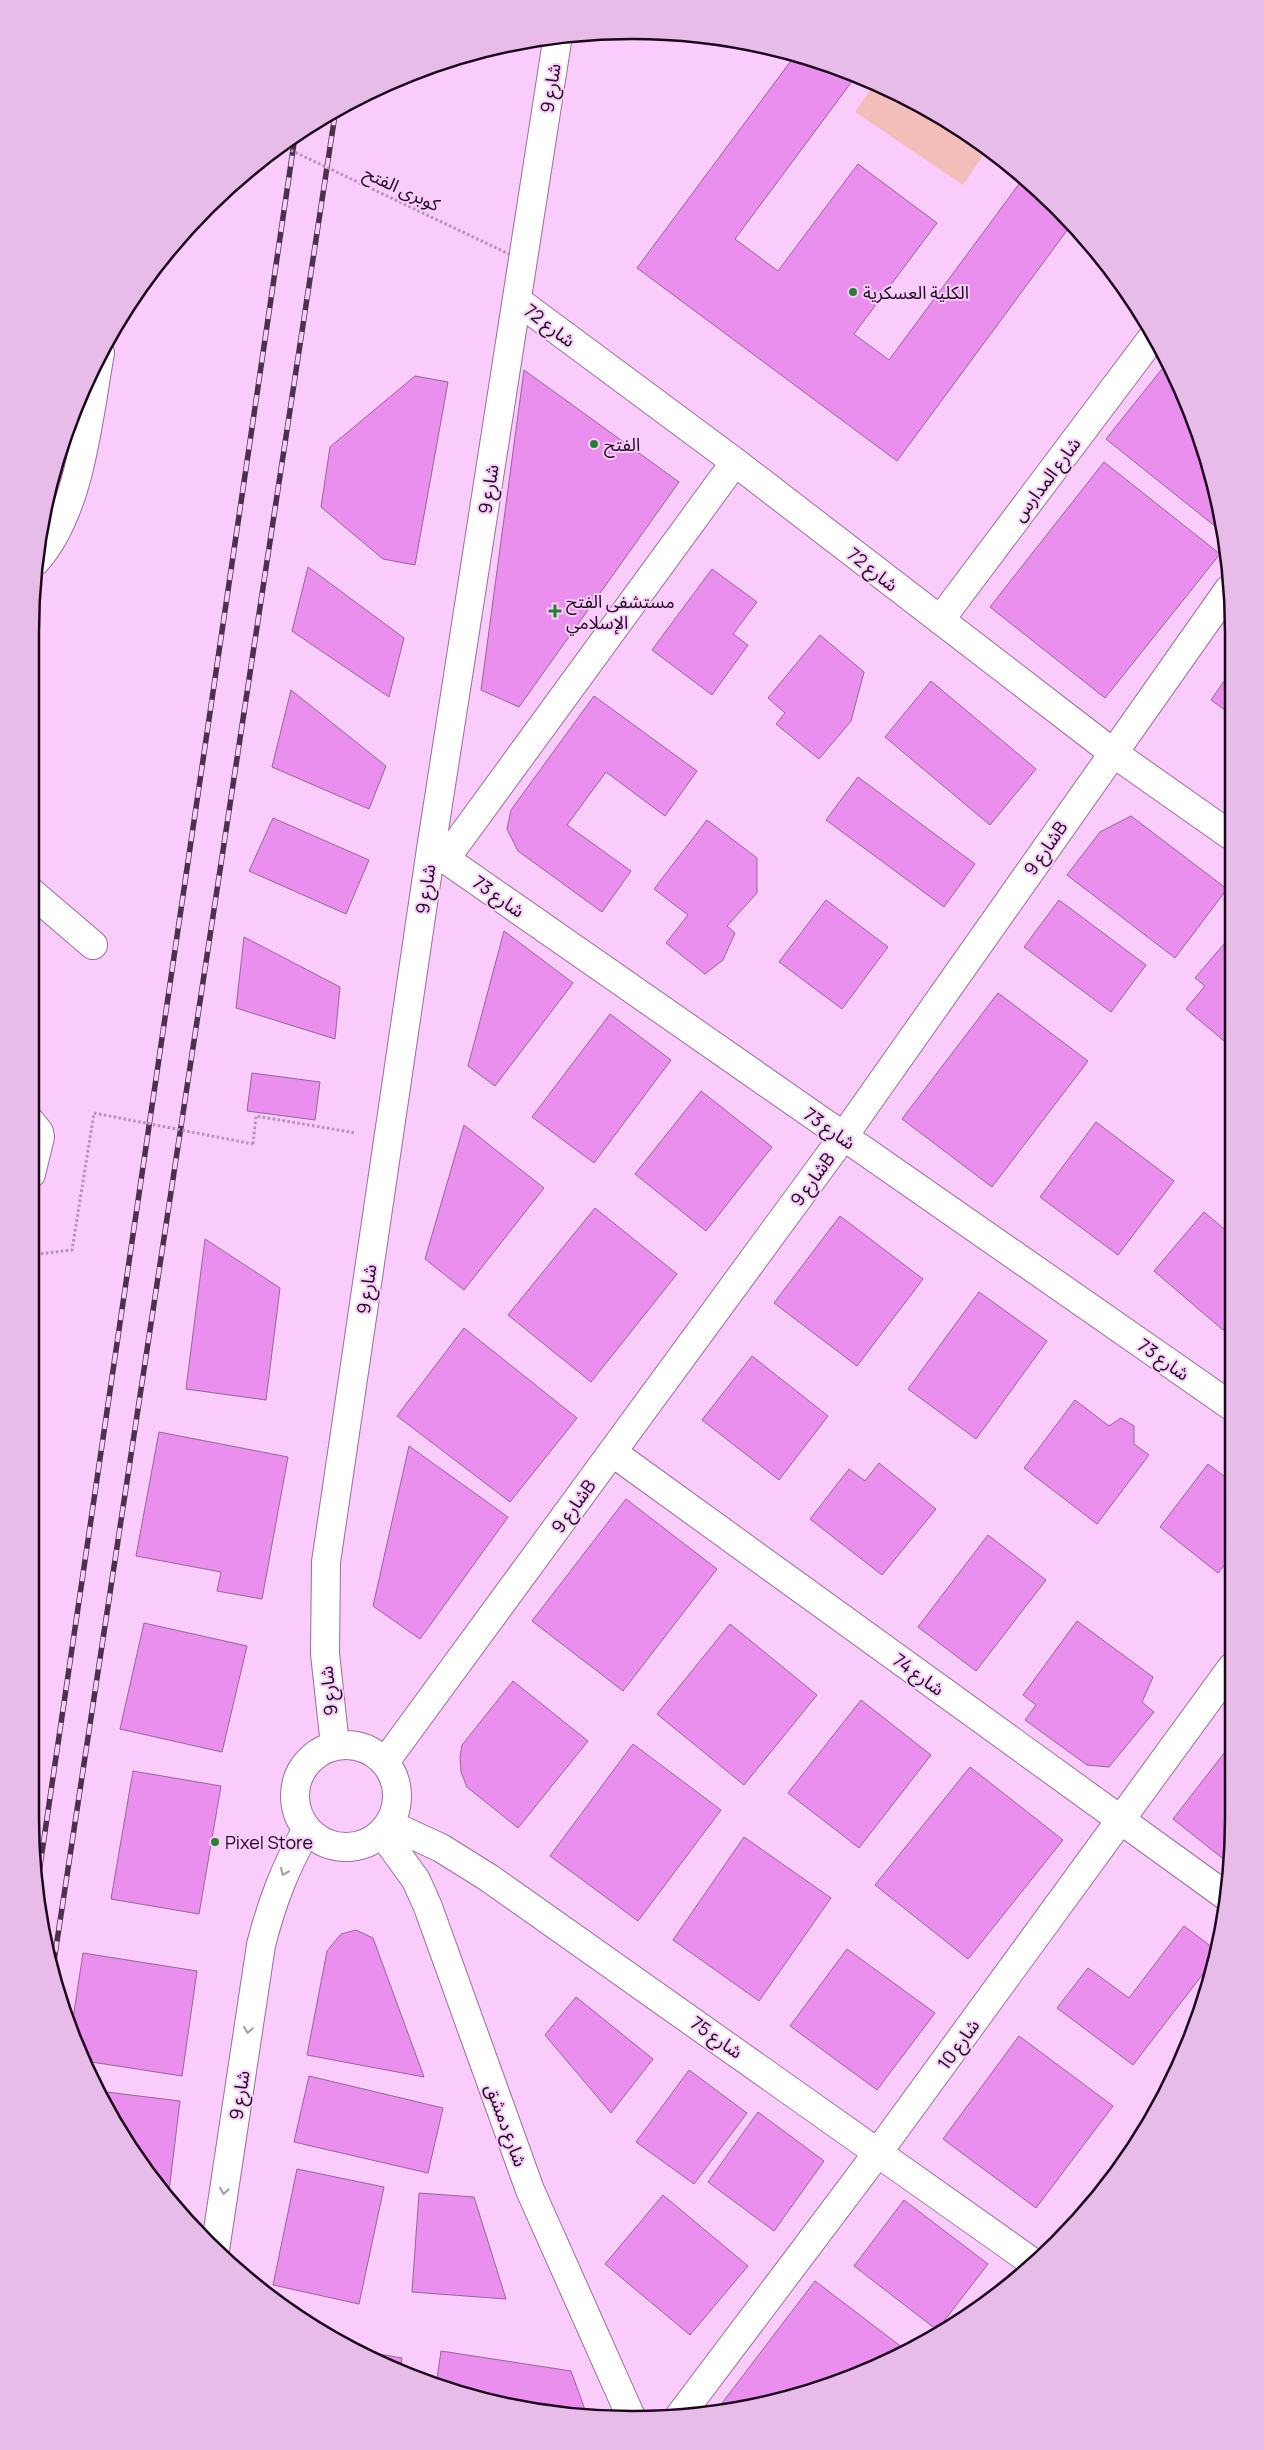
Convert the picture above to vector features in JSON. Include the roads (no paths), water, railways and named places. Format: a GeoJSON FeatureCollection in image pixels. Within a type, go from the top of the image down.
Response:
{"type":"FeatureCollection","features":[{"type":"Feature","properties":{"kind":"street","name":"شارع 9"},"geometry":{"type":"LineString","coordinates":[[334,1745],[325,1654],[326,1562],[388,1138],[438,854],[557,44]]}},
{"type":"Feature","properties":{"kind":"street","name":"شارع 72"},"geometry":{"type":"LineString","coordinates":[[518,301],[735,462],[1112,752],[1225,831]]}},
{"type":"Feature","properties":{"kind":"street","name":"شارع المدارس"},"geometry":{"type":"LineString","coordinates":[[940,620],[1149,342]]}},
{"type":"Feature","properties":{"kind":"street"},"geometry":{"type":"LineString","coordinates":[[45,548],[54,536],[74,488],[94,382]]}},
{"type":"Feature","properties":{"kind":"street"},"geometry":{"type":"LineString","coordinates":[[438,854],[735,462]]}},
{"type":"Feature","properties":{"kind":"street","name":"شارع 9B"},"geometry":{"type":"LineString","coordinates":[[385,1762],[843,1138],[1112,752],[1224,596]]}},
{"type":"Feature","properties":{"kind":"street","name":"شارع 73"},"geometry":{"type":"LineString","coordinates":[[438,854],[843,1138],[1225,1402]]}},
{"type":"Feature","properties":{"kind":"street"},"geometry":{"type":"LineString","coordinates":[[39,899],[93,945]]}},
{"type":"Feature","properties":{"kind":"street","name":"شارع 74"},"geometry":{"type":"LineString","coordinates":[[612,1452],[1220,1892]]}},
{"type":"Feature","properties":{"kind":"street","name":"شارع 10"},"geometry":{"type":"LineString","coordinates":[[685,2409],[879,2151],[1225,1677]]}},
{"type":"Feature","properties":{"kind":"street"},"geometry":{"type":"LineString","coordinates":[[353,1744],[370,1751],[385,1762],[396,1781],[397,1804],[386,1829],[368,1843],[352,1847],[335,1846],[319,1840],[307,1829],[296,1811],[294,1789],[301,1769],[315,1754],[334,1745],[353,1744]]}},
{"type":"Feature","properties":{"kind":"street","name":"شارع 9"},"geometry":{"type":"LineString","coordinates":[[216,2240],[261,1945],[271,1905],[287,1866],[307,1829]]}},
{"type":"Feature","properties":{"kind":"street","name":"شارع 75"},"geometry":{"type":"LineString","coordinates":[[386,1829],[441,1848],[489,1878],[879,2151],[1028,2259]]}},
{"type":"Feature","properties":{"kind":"street","name":"شارع دمشق"},"geometry":{"type":"LineString","coordinates":[[386,1829],[416,1880],[428,1907],[530,2190],[628,2411]]}},
{"type":"Feature","properties":{"kind":"railway"},"geometry":{"type":"LineString","coordinates":[[55,1955],[334,118]]}},
{"type":"Feature","properties":{"kind":"railway"},"geometry":{"type":"LineString","coordinates":[[41,1862],[294,145]]}},
{"type":"Feature","properties":{"kind":"place","name":"الكلية العسكرية"},"geometry":{"type":"Point","coordinates":[853,292]}},
{"type":"Feature","properties":{"kind":"place","name":"الفتح"},"geometry":{"type":"Point","coordinates":[594,444]}},
{"type":"Feature","properties":{"kind":"place","name":"مستشفى الفتح الإسلامي"},"geometry":{"type":"Point","coordinates":[555,611]}},
{"type":"Feature","properties":{"kind":"place","name":"Pixel Store"},"geometry":{"type":"Point","coordinates":[215,1842]}}]}
